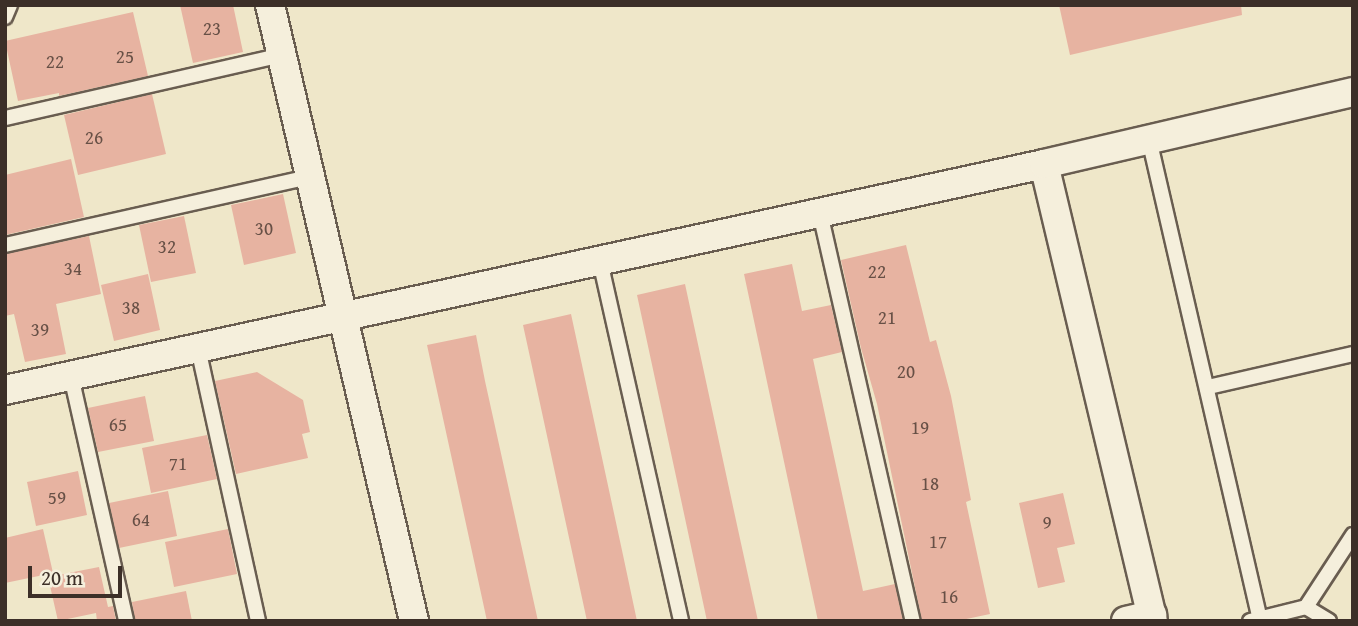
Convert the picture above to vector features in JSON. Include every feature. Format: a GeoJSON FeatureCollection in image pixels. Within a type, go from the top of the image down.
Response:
{"type":"FeatureCollection","features":[{"type":"Feature","properties":{"kind":"street"},"geometry":{"type":"LineString","coordinates":[[270,5],[414,621]]}},
{"type":"Feature","properties":{"kind":"street"},"geometry":{"type":"LineString","coordinates":[[5,390],[1044,164],[1353,92]]}},
{"type":"Feature","properties":{"kind":"street"},"geometry":{"type":"LineString","coordinates":[[1044,164],[1144,619]]}},
{"type":"Feature","properties":{"kind":"lane"},"geometry":{"type":"LineString","coordinates":[[5,17],[10,5]]}},
{"type":"Feature","properties":{"kind":"lane"},"geometry":{"type":"LineString","coordinates":[[5,118],[282,55]]}},
{"type":"Feature","properties":{"kind":"lane"},"geometry":{"type":"LineString","coordinates":[[1149,139],[1208,387],[1257,620],[1306,607],[1353,535]]}},
{"type":"Feature","properties":{"kind":"lane"},"geometry":{"type":"LineString","coordinates":[[5,245],[310,177]]}},
{"type":"Feature","properties":{"kind":"lane"},"geometry":{"type":"LineString","coordinates":[[820,213],[913,621]]}},
{"type":"Feature","properties":{"kind":"lane"},"geometry":{"type":"LineString","coordinates":[[600,261],[681,621]]}},
{"type":"Feature","properties":{"kind":"lane"},"geometry":{"type":"LineString","coordinates":[[198,348],[258,621]]}},
{"type":"Feature","properties":{"kind":"lane"},"geometry":{"type":"LineString","coordinates":[[1208,387],[1353,354]]}},
{"type":"Feature","properties":{"kind":"lane"},"geometry":{"type":"LineString","coordinates":[[71,376],[126,621]]}},
{"type":"Feature","properties":{"kind":"lane"},"geometry":{"type":"LineString","coordinates":[[1306,607],[1329,621]]}},
{"type":"Feature","properties":{"kind":"building"},"geometry":{"type":"Polygon","coordinates":[[[180,5],[233,5],[243,52],[193,63],[180,5]]]}},
{"type":"Feature","properties":{"kind":"building"},"geometry":{"type":"Polygon","coordinates":[[[1059,5],[1241,5],[1242,15],[1070,55],[1059,5]]]}},
{"type":"Feature","properties":{"kind":"building"},"geometry":{"type":"Polygon","coordinates":[[[133,12],[148,76],[59,96],[59,93],[18,101],[5,41],[133,12]]]}},
{"type":"Feature","properties":{"kind":"building"},"geometry":{"type":"Polygon","coordinates":[[[152,94],[166,154],[78,175],[64,115],[152,94]]]}},
{"type":"Feature","properties":{"kind":"building"},"geometry":{"type":"Polygon","coordinates":[[[71,159],[84,217],[5,235],[5,175],[71,159]]]}},
{"type":"Feature","properties":{"kind":"building"},"geometry":{"type":"Polygon","coordinates":[[[283,194],[296,253],[244,265],[231,205],[283,194]]]}},
{"type":"Feature","properties":{"kind":"building"},"geometry":{"type":"Polygon","coordinates":[[[184,216],[196,273],[151,282],[139,225],[184,216]]]}},
{"type":"Feature","properties":{"kind":"building"},"geometry":{"type":"Polygon","coordinates":[[[89,236],[101,294],[56,304],[66,354],[25,362],[14,314],[5,316],[5,254],[89,236]]]}},
{"type":"Feature","properties":{"kind":"building"},"geometry":{"type":"Polygon","coordinates":[[[906,245],[930,342],[936,340],[951,396],[971,500],[966,502],[990,614],[957,621],[922,621],[877,404],[841,260],[906,245]]]}},
{"type":"Feature","properties":{"kind":"building"},"geometry":{"type":"Polygon","coordinates":[[[792,264],[802,311],[831,305],[842,352],[813,359],[863,591],[895,584],[903,621],[818,621],[744,274],[792,264]]]}},
{"type":"Feature","properties":{"kind":"building"},"geometry":{"type":"Polygon","coordinates":[[[148,274],[160,330],[114,341],[101,285],[148,274]]]}},
{"type":"Feature","properties":{"kind":"building"},"geometry":{"type":"Polygon","coordinates":[[[685,284],[758,621],[707,621],[637,295],[685,284]]]}},
{"type":"Feature","properties":{"kind":"building"},"geometry":{"type":"Polygon","coordinates":[[[571,314],[637,621],[587,621],[523,325],[571,314]]]}},
{"type":"Feature","properties":{"kind":"building"},"geometry":{"type":"Polygon","coordinates":[[[476,335],[538,621],[487,621],[427,345],[476,335]]]}},
{"type":"Feature","properties":{"kind":"building"},"geometry":{"type":"Polygon","coordinates":[[[257,372],[303,400],[310,432],[302,434],[308,458],[236,474],[215,381],[257,372]]]}},
{"type":"Feature","properties":{"kind":"building"},"geometry":{"type":"Polygon","coordinates":[[[145,396],[154,441],[98,452],[88,408],[145,396]]]}},
{"type":"Feature","properties":{"kind":"building"},"geometry":{"type":"Polygon","coordinates":[[[207,435],[217,479],[151,493],[142,448],[207,435]]]}},
{"type":"Feature","properties":{"kind":"building"},"geometry":{"type":"Polygon","coordinates":[[[78,471],[87,515],[36,526],[27,482],[78,471]]]}},
{"type":"Feature","properties":{"kind":"building"},"geometry":{"type":"Polygon","coordinates":[[[168,491],[177,536],[119,548],[109,503],[168,491]]]}},
{"type":"Feature","properties":{"kind":"building"},"geometry":{"type":"Polygon","coordinates":[[[1063,493],[1075,544],[1057,548],[1065,582],[1038,588],[1019,503],[1063,493]]]}},
{"type":"Feature","properties":{"kind":"building"},"geometry":{"type":"Polygon","coordinates":[[[43,529],[53,573],[5,583],[5,538],[43,529]]]}},
{"type":"Feature","properties":{"kind":"building"},"geometry":{"type":"Polygon","coordinates":[[[228,529],[237,574],[174,587],[165,542],[228,529]]]}},
{"type":"Feature","properties":{"kind":"building"},"geometry":{"type":"Polygon","coordinates":[[[99,567],[108,607],[113,606],[116,621],[97,621],[96,613],[58,621],[48,577],[99,567]]]}},
{"type":"Feature","properties":{"kind":"building"},"geometry":{"type":"Polygon","coordinates":[[[186,591],[192,621],[135,621],[132,602],[186,591]]]}}]}
